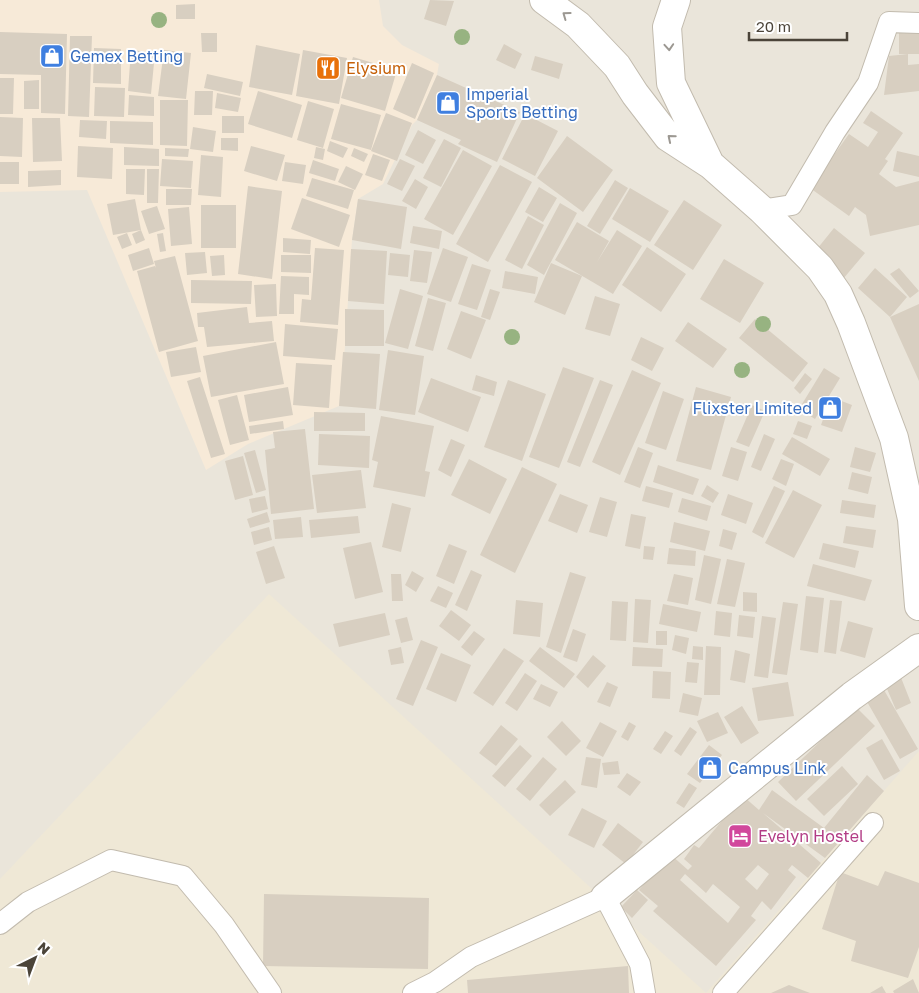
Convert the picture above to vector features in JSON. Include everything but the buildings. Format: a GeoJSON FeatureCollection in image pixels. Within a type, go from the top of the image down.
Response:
{"type":"FeatureCollection","features":[{"type":"Feature","properties":{"kind":"street"},"geometry":{"type":"LineString","coordinates":[[544,0],[578,25],[617,66],[635,94],[668,137],[711,165],[762,210],[820,268],[838,294],[894,438],[915,519],[919,606]]}},
{"type":"Feature","properties":{"kind":"street"},"geometry":{"type":"LineString","coordinates":[[676,0],[667,27],[671,83],[711,165]]}},
{"type":"Feature","properties":{"kind":"street"},"geometry":{"type":"LineString","coordinates":[[605,898],[852,696],[919,648]]}},
{"type":"Feature","properties":{"kind":"lane"},"geometry":{"type":"LineString","coordinates":[[762,210],[792,205],[835,132],[868,83],[889,22],[919,23]]}},
{"type":"Feature","properties":{"kind":"lane"},"geometry":{"type":"LineString","coordinates":[[723,993],[873,823]]}},
{"type":"Feature","properties":{"kind":"lane"},"geometry":{"type":"LineString","coordinates":[[0,924],[28,902],[111,860],[183,876],[224,925],[272,993]]}},
{"type":"Feature","properties":{"kind":"lane"},"geometry":{"type":"LineString","coordinates":[[413,993],[437,988],[472,957],[605,898],[640,964],[645,993]]}},
{"type":"Feature","properties":{"kind":"shaded area"},"geometry":{"type":"Polygon","coordinates":[[[0,0],[919,0],[919,993],[0,993],[0,0]]]}},
{"type":"Feature","properties":{"kind":"shaded area"},"geometry":{"type":"Polygon","coordinates":[[[0,0],[379,0],[383,26],[402,45],[439,64],[437,75],[417,120],[412,125],[383,184],[358,199],[352,240],[339,406],[248,444],[206,470],[87,190],[0,192],[0,0]]]}},
{"type":"Feature","properties":{"kind":"shaded area"},"geometry":{"type":"Polygon","coordinates":[[[269,594],[706,993],[0,993],[0,879],[269,594]]]}},
{"type":"Feature","properties":{"kind":"shaded area"},"geometry":{"type":"Polygon","coordinates":[[[919,751],[919,993],[706,993],[919,751]]]}},
{"type":"Feature","properties":{"kind":"place","name":"Gemex Betting"},"geometry":{"type":"Point","coordinates":[52,56]}},
{"type":"Feature","properties":{"kind":"place","name":"Elysium"},"geometry":{"type":"Point","coordinates":[328,68]}},
{"type":"Feature","properties":{"kind":"place","name":"Imperial Sports Betting"},"geometry":{"type":"Point","coordinates":[448,103]}},
{"type":"Feature","properties":{"kind":"place","name":"Flixster Limited"},"geometry":{"type":"Point","coordinates":[830,408]}},
{"type":"Feature","properties":{"kind":"place","name":"Campus Link"},"geometry":{"type":"Point","coordinates":[710,768]}},
{"type":"Feature","properties":{"kind":"place","name":"Evelyn Hostel"},"geometry":{"type":"Point","coordinates":[740,836]}}]}
